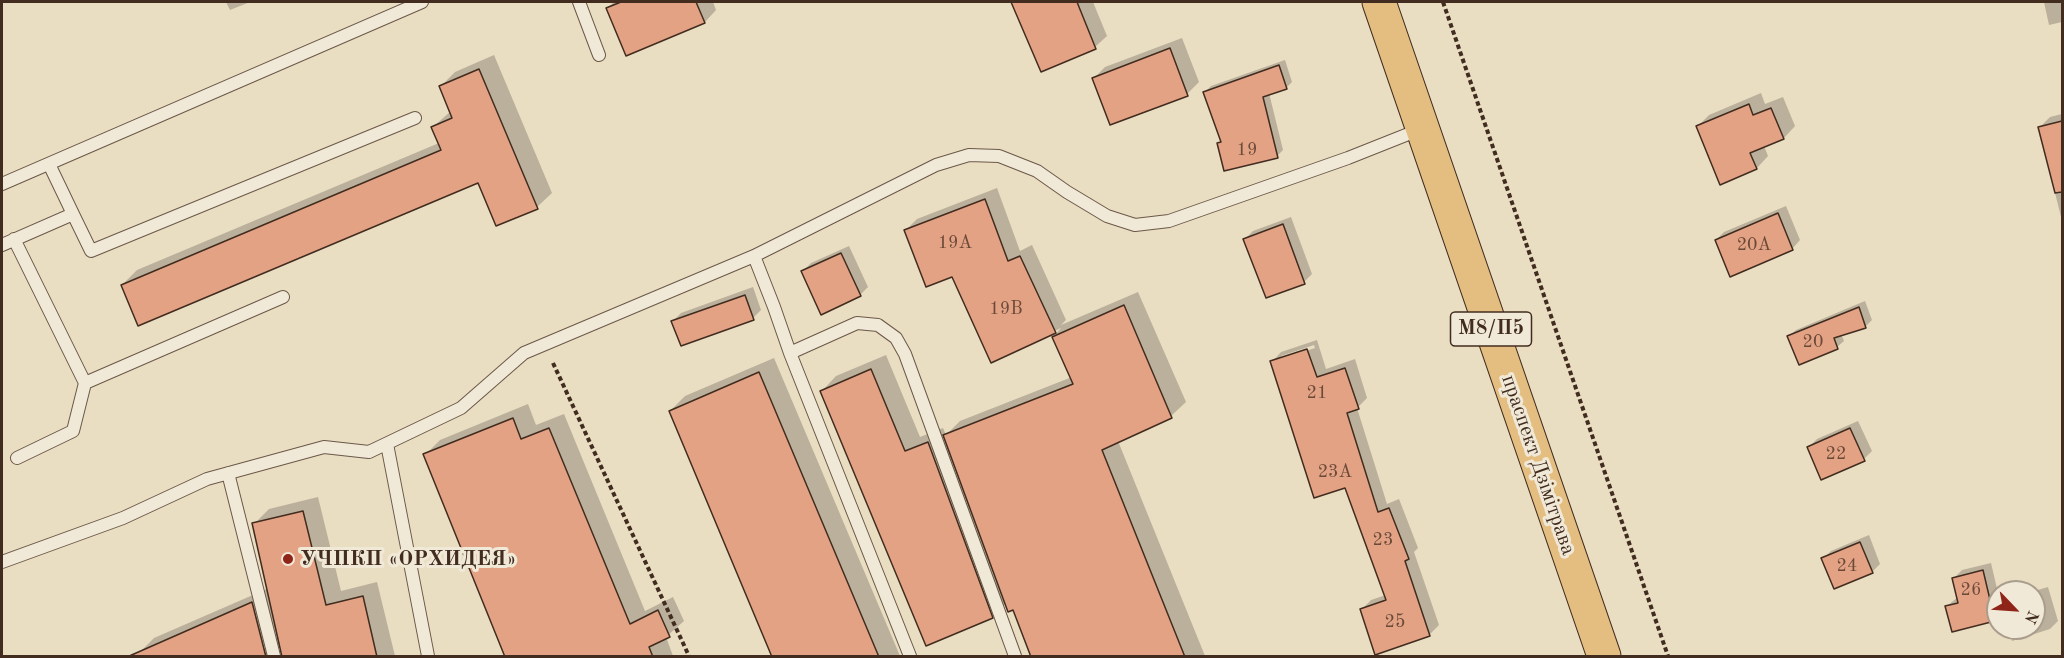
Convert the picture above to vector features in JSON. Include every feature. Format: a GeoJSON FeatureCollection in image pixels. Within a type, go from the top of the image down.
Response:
{"type":"FeatureCollection","features":[{"type":"Feature","properties":{"kind":"main road","name":"праспект Дзімітрава"},"geometry":{"type":"LineString","coordinates":[[1379,2],[1604,657]]}},
{"type":"Feature","properties":{"kind":"lane"},"geometry":{"type":"LineString","coordinates":[[2,184],[396,7],[422,2]]}},
{"type":"Feature","properties":{"kind":"lane"},"geometry":{"type":"LineString","coordinates":[[579,2],[598,55]]}},
{"type":"Feature","properties":{"kind":"lane"},"geometry":{"type":"LineString","coordinates":[[49,164],[91,251],[415,118]]}},
{"type":"Feature","properties":{"kind":"lane"},"geometry":{"type":"LineString","coordinates":[[2,562],[123,518],[207,478],[324,447],[369,452],[461,408],[524,353],[754,256],[936,165],[969,155],[999,156],[1037,171],[1107,216],[1135,225],[1169,221],[1423,129]]}},
{"type":"Feature","properties":{"kind":"lane"},"geometry":{"type":"LineString","coordinates":[[2,245],[73,214]]}},
{"type":"Feature","properties":{"kind":"lane"},"geometry":{"type":"LineString","coordinates":[[14,239],[85,383],[73,431],[17,458]]}},
{"type":"Feature","properties":{"kind":"lane"},"geometry":{"type":"LineString","coordinates":[[754,256],[910,657]]}},
{"type":"Feature","properties":{"kind":"lane"},"geometry":{"type":"LineString","coordinates":[[85,383],[283,297]]}},
{"type":"Feature","properties":{"kind":"lane"},"geometry":{"type":"LineString","coordinates":[[790,353],[857,323],[878,325],[896,338],[905,354],[1015,657]]}},
{"type":"Feature","properties":{"kind":"lane"},"geometry":{"type":"LineString","coordinates":[[387,444],[428,657]]}},
{"type":"Feature","properties":{"kind":"lane"},"geometry":{"type":"LineString","coordinates":[[228,473],[274,657]]}},
{"type":"Feature","properties":{"kind":"path"},"geometry":{"type":"LineString","coordinates":[[1443,2],[1668,657]]}},
{"type":"Feature","properties":{"kind":"path"},"geometry":{"type":"LineString","coordinates":[[544,345],[689,657]]}},
{"type":"Feature","properties":{"kind":"building"},"geometry":{"type":"Polygon","coordinates":[[[621,2],[696,2],[705,23],[626,56],[606,8],[621,2]]]}},
{"type":"Feature","properties":{"kind":"building"},"geometry":{"type":"Polygon","coordinates":[[[1011,2],[1077,2],[1096,49],[1041,72],[1011,2]]]}},
{"type":"Feature","properties":{"kind":"building"},"geometry":{"type":"Polygon","coordinates":[[[1170,48],[1188,96],[1110,125],[1092,78],[1170,48]]]}},
{"type":"Feature","properties":{"kind":"building"},"geometry":{"type":"Polygon","coordinates":[[[1279,65],[1287,89],[1263,97],[1278,158],[1224,171],[1217,143],[1221,142],[1203,92],[1279,65]]]}},
{"type":"Feature","properties":{"kind":"building"},"geometry":{"type":"Polygon","coordinates":[[[479,69],[538,209],[496,226],[478,183],[138,326],[121,285],[441,150],[431,127],[452,118],[439,86],[479,69]]]}},
{"type":"Feature","properties":{"kind":"building"},"geometry":{"type":"Polygon","coordinates":[[[1749,104],[1753,115],[1771,108],[1784,139],[1750,153],[1757,169],[1720,185],[1696,126],[1749,104]]]}},
{"type":"Feature","properties":{"kind":"building"},"geometry":{"type":"Polygon","coordinates":[[[2062,121],[2062,192],[2055,193],[2038,127],[2062,121]]]}},
{"type":"Feature","properties":{"kind":"building"},"geometry":{"type":"Polygon","coordinates":[[[985,199],[1008,261],[1020,256],[1056,333],[991,363],[952,277],[926,287],[904,230],[985,199]]]}},
{"type":"Feature","properties":{"kind":"building"},"geometry":{"type":"Polygon","coordinates":[[[1778,213],[1793,250],[1730,277],[1715,240],[1778,213]]]}},
{"type":"Feature","properties":{"kind":"building"},"geometry":{"type":"Polygon","coordinates":[[[1283,224],[1305,284],[1266,298],[1243,239],[1283,224]]]}},
{"type":"Feature","properties":{"kind":"building"},"geometry":{"type":"Polygon","coordinates":[[[841,253],[861,296],[821,315],[801,271],[841,253]]]}},
{"type":"Feature","properties":{"kind":"building"},"geometry":{"type":"Polygon","coordinates":[[[745,295],[754,320],[681,346],[671,321],[745,295]]]}},
{"type":"Feature","properties":{"kind":"building"},"geometry":{"type":"Polygon","coordinates":[[[1124,305],[1172,418],[1102,450],[1185,657],[1031,657],[1013,610],[1008,612],[943,435],[1073,384],[1052,337],[1124,305]]]}},
{"type":"Feature","properties":{"kind":"building"},"geometry":{"type":"Polygon","coordinates":[[[1859,307],[1866,328],[1834,338],[1838,349],[1799,365],[1787,336],[1859,307]]]}},
{"type":"Feature","properties":{"kind":"building"},"geometry":{"type":"Polygon","coordinates":[[[1307,349],[1317,377],[1345,368],[1359,409],[1347,413],[1378,512],[1389,508],[1409,559],[1405,561],[1430,636],[1375,655],[1360,609],[1386,600],[1345,488],[1314,498],[1270,361],[1307,349]]]}},
{"type":"Feature","properties":{"kind":"building"},"geometry":{"type":"Polygon","coordinates":[[[871,369],[905,451],[928,442],[993,618],[926,646],[820,391],[871,369]]]}},
{"type":"Feature","properties":{"kind":"building"},"geometry":{"type":"Polygon","coordinates":[[[759,372],[879,657],[772,657],[669,411],[759,372]]]}},
{"type":"Feature","properties":{"kind":"building"},"geometry":{"type":"Polygon","coordinates":[[[513,418],[521,439],[549,428],[630,624],[658,610],[670,637],[649,647],[653,657],[505,657],[423,454],[513,418]]]}},
{"type":"Feature","properties":{"kind":"building"},"geometry":{"type":"Polygon","coordinates":[[[1850,428],[1865,461],[1821,480],[1807,447],[1850,428]]]}},
{"type":"Feature","properties":{"kind":"building","name":"УЧПКП «ОРХИДЕЯ»"},"geometry":{"type":"Polygon","coordinates":[[[303,511],[326,605],[363,596],[377,657],[282,657],[252,523],[303,511]]]}},
{"type":"Feature","properties":{"kind":"building"},"geometry":{"type":"Polygon","coordinates":[[[1860,542],[1873,573],[1834,589],[1821,558],[1860,542]]]}},
{"type":"Feature","properties":{"kind":"building"},"geometry":{"type":"Polygon","coordinates":[[[1983,570],[1986,583],[1986,623],[1952,632],[1945,606],[1958,603],[1952,578],[1983,570]]]}},
{"type":"Feature","properties":{"kind":"building"},"geometry":{"type":"Polygon","coordinates":[[[252,602],[266,657],[127,657],[252,602]]]}},
{"type":"Feature","properties":{"kind":"place","name":"УЧПКП «ОРХИДЕЯ»"},"geometry":{"type":"Point","coordinates":[288,559]}}]}
